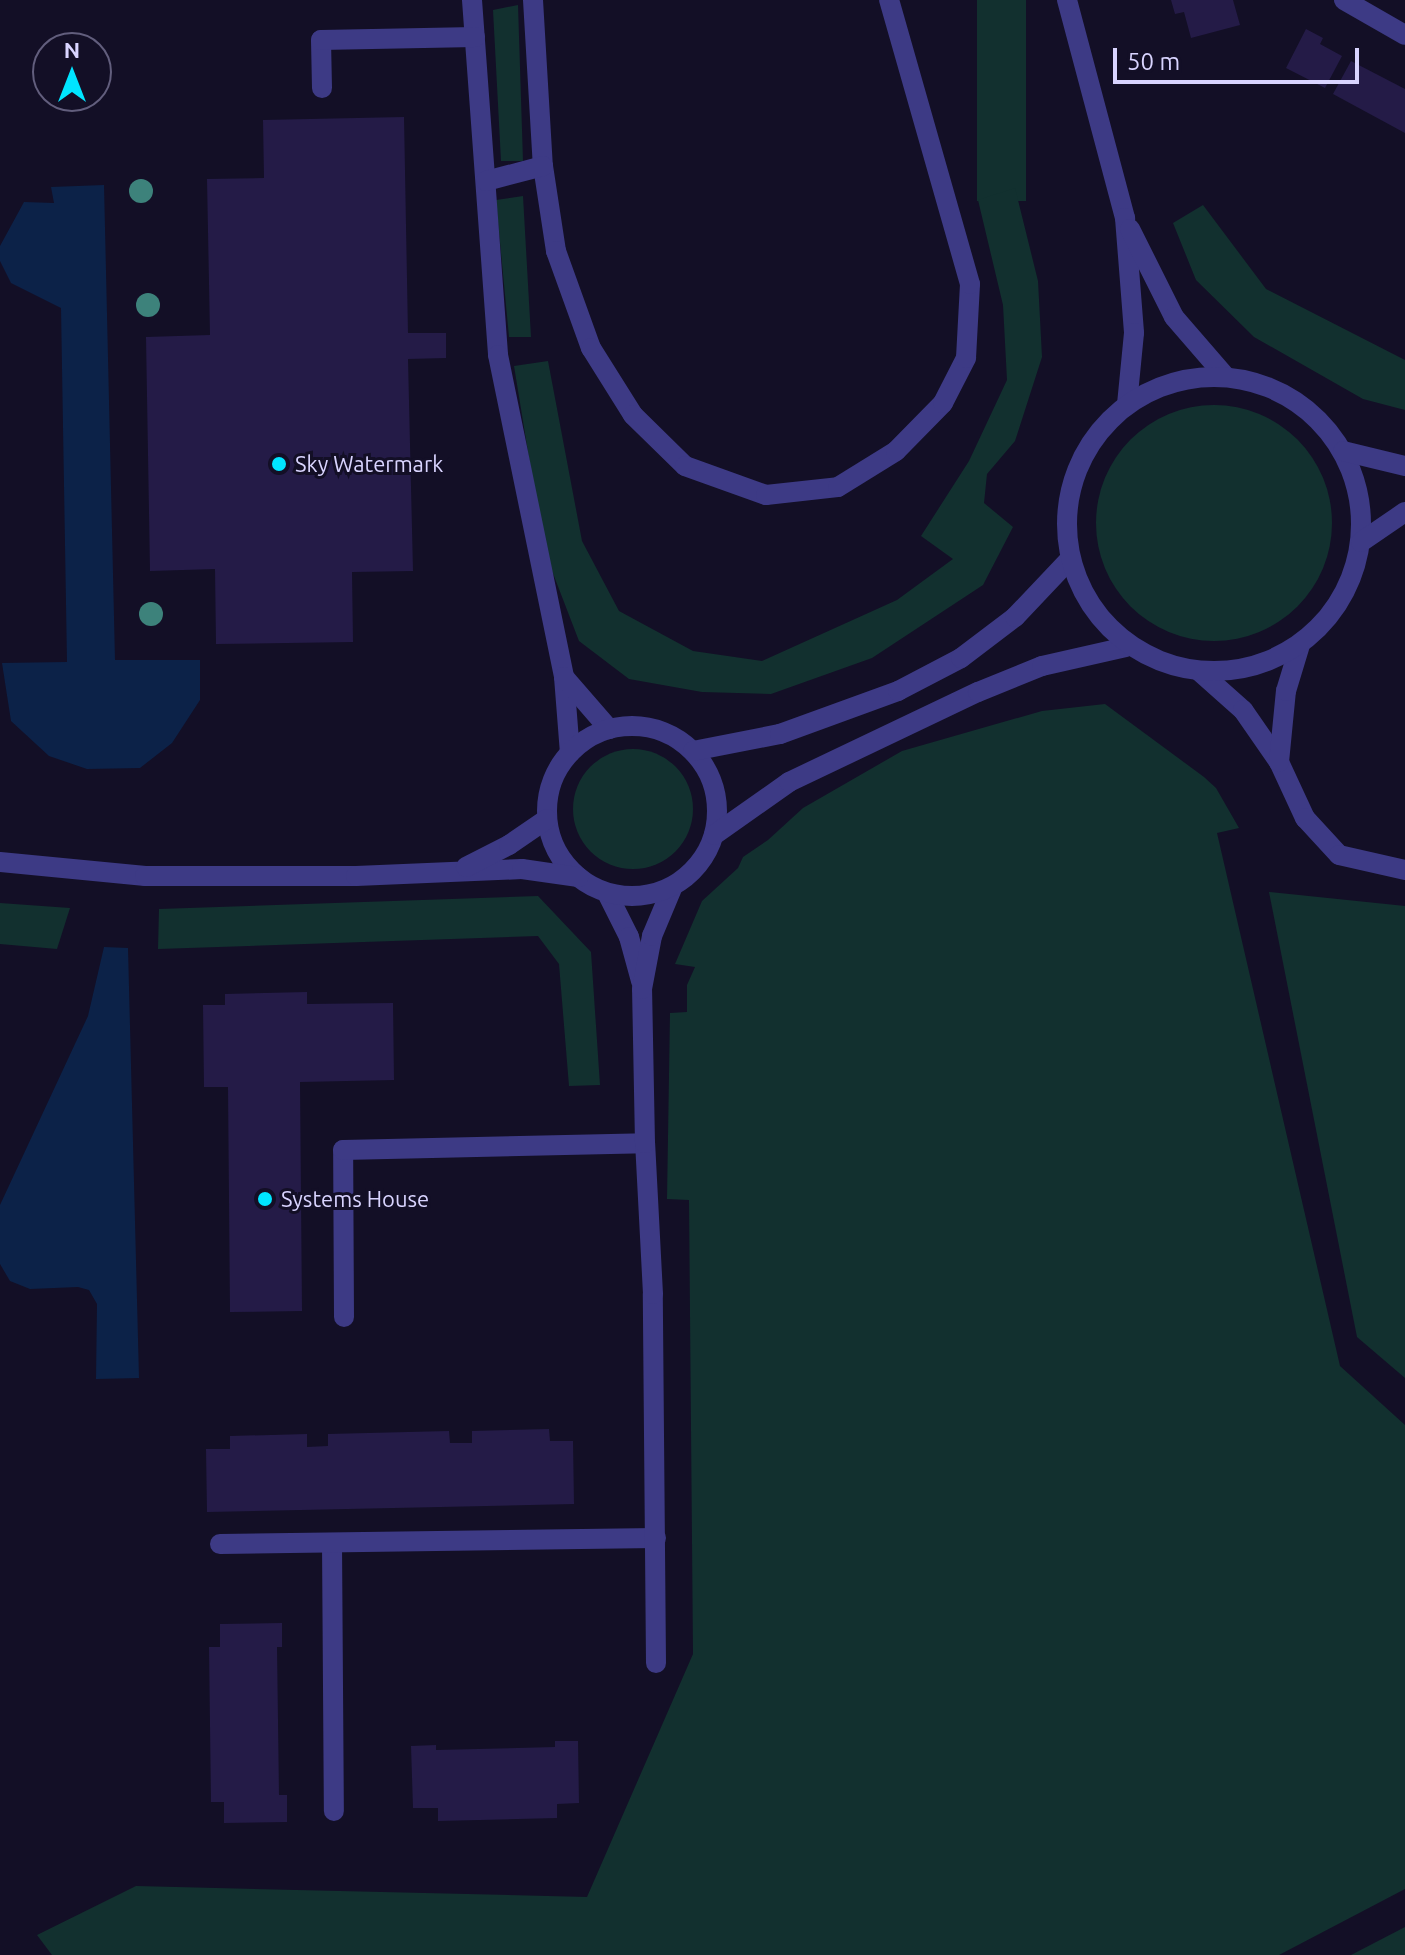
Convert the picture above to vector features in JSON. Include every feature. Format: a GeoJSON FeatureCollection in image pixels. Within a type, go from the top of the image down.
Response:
{"type":"FeatureCollection","features":[{"type":"Feature","properties":{"kind":"street"},"geometry":{"type":"LineString","coordinates":[[472,0],[498,355],[564,677],[570,753]]}},
{"type":"Feature","properties":{"kind":"street"},"geometry":{"type":"LineString","coordinates":[[533,0],[543,166],[556,251],[591,348],[633,415],[685,466],[766,495],[838,487],[896,451],[943,403],[966,358],[970,284],[889,0]]}},
{"type":"Feature","properties":{"kind":"street"},"geometry":{"type":"LineString","coordinates":[[1067,0],[1125,218],[1134,333],[1127,404]]}},
{"type":"Feature","properties":{"kind":"street"},"geometry":{"type":"LineString","coordinates":[[1344,0],[1405,35]]}},
{"type":"Feature","properties":{"kind":"street"},"geometry":{"type":"LineString","coordinates":[[322,88],[321,40],[475,37]]}},
{"type":"Feature","properties":{"kind":"street"},"geometry":{"type":"LineString","coordinates":[[486,181],[543,166]]}},
{"type":"Feature","properties":{"kind":"street"},"geometry":{"type":"LineString","coordinates":[[1125,218],[1174,317],[1226,377]]}},
{"type":"Feature","properties":{"kind":"street"},"geometry":{"type":"LineString","coordinates":[[1226,377],[1273,388],[1313,414],[1343,451],[1360,495],[1361,542],[1342,600],[1300,645],[1252,668],[1199,671],[1159,662],[1126,647],[1090,605],[1070,559],[1066,516],[1075,473],[1096,434],[1127,404],[1174,382],[1226,377]]}},
{"type":"Feature","properties":{"kind":"street"},"geometry":{"type":"LineString","coordinates":[[1343,451],[1405,466]]}},
{"type":"Feature","properties":{"kind":"street"},"geometry":{"type":"LineString","coordinates":[[1361,542],[1405,512]]}},
{"type":"Feature","properties":{"kind":"street"},"geometry":{"type":"LineString","coordinates":[[693,751],[780,734],[898,691],[961,658],[1015,617],[1070,559]]}},
{"type":"Feature","properties":{"kind":"street"},"geometry":{"type":"LineString","coordinates":[[1279,762],[1286,691],[1300,645]]}},
{"type":"Feature","properties":{"kind":"street"},"geometry":{"type":"LineString","coordinates":[[714,835],[789,782],[978,692],[1042,666],[1126,647]]}},
{"type":"Feature","properties":{"kind":"street"},"geometry":{"type":"LineString","coordinates":[[1199,671],[1243,710],[1279,762],[1305,818],[1339,855],[1405,870]]}},
{"type":"Feature","properties":{"kind":"street"},"geometry":{"type":"LineString","coordinates":[[564,677],[609,729]]}},
{"type":"Feature","properties":{"kind":"street"},"geometry":{"type":"LineString","coordinates":[[0,862],[145,876],[356,876],[462,869],[522,869],[578,877],[607,893],[641,896],[673,886],[699,865],[714,835],[717,817],[714,790],[704,765],[693,751],[675,737],[654,729],[632,726],[609,729],[588,738],[570,753],[556,773],[549,795],[547,819],[557,851],[578,877]]}},
{"type":"Feature","properties":{"kind":"street"},"geometry":{"type":"LineString","coordinates":[[462,869],[509,845],[547,819]]}},
{"type":"Feature","properties":{"kind":"street"},"geometry":{"type":"LineString","coordinates":[[656,1663],[653,1294],[645,1143],[642,989],[652,936],[673,886]]}},
{"type":"Feature","properties":{"kind":"street"},"geometry":{"type":"LineString","coordinates":[[607,893],[629,937],[642,989]]}},
{"type":"Feature","properties":{"kind":"street"},"geometry":{"type":"LineString","coordinates":[[344,1317],[343,1150],[645,1143]]}},
{"type":"Feature","properties":{"kind":"street"},"geometry":{"type":"LineString","coordinates":[[220,1544],[656,1538]]}},
{"type":"Feature","properties":{"kind":"street"},"geometry":{"type":"LineString","coordinates":[[332,1543],[334,1811]]}},
{"type":"Feature","properties":{"kind":"green space"},"geometry":{"type":"Polygon","coordinates":[[[977,0],[1026,0],[1026,201],[977,201],[977,0]]]}},
{"type":"Feature","properties":{"kind":"green space"},"geometry":{"type":"Polygon","coordinates":[[[518,5],[523,161],[501,161],[493,10],[518,5]]]}},
{"type":"Feature","properties":{"kind":"green space"},"geometry":{"type":"Polygon","coordinates":[[[1015,188],[1038,281],[1042,357],[1015,441],[987,474],[984,503],[1013,527],[983,585],[872,658],[771,694],[702,692],[629,679],[579,641],[544,550],[514,366],[548,361],[582,541],[619,611],[693,651],[762,661],[897,600],[953,559],[921,536],[969,461],[1007,380],[1003,305],[978,200],[1015,188]]]}},
{"type":"Feature","properties":{"kind":"green space"},"geometry":{"type":"Polygon","coordinates":[[[523,196],[531,337],[509,337],[496,200],[523,196]]]}},
{"type":"Feature","properties":{"kind":"green space"},"geometry":{"type":"Polygon","coordinates":[[[1203,205],[1266,289],[1405,360],[1405,410],[1363,399],[1254,337],[1196,280],[1173,223],[1203,205]]]}},
{"type":"Feature","properties":{"kind":"green space"},"geometry":{"type":"Polygon","coordinates":[[[1214,405],[1237,407],[1259,414],[1280,425],[1297,440],[1312,457],[1323,478],[1330,500],[1330,546],[1323,568],[1312,589],[1297,606],[1280,621],[1259,632],[1237,639],[1214,641],[1191,639],[1169,632],[1148,621],[1131,606],[1116,589],[1105,568],[1098,546],[1096,523],[1098,500],[1105,478],[1116,457],[1131,440],[1148,425],[1169,414],[1191,407],[1214,405]]]}},
{"type":"Feature","properties":{"kind":"green space"},"geometry":{"type":"Polygon","coordinates":[[[1105,704],[1216,788],[1239,828],[1217,833],[1340,1366],[1405,1425],[1405,1889],[1279,1955],[52,1955],[37,1935],[136,1886],[587,1897],[693,1654],[689,1200],[667,1199],[670,1013],[687,1012],[687,985],[695,967],[675,964],[702,901],[738,868],[743,857],[768,840],[803,808],[902,751],[1042,711],[1105,704]]]}},
{"type":"Feature","properties":{"kind":"green space"},"geometry":{"type":"Polygon","coordinates":[[[633,749],[656,754],[675,767],[688,786],[693,809],[688,832],[675,851],[656,864],[633,869],[610,864],[591,851],[578,832],[573,809],[578,786],[591,767],[610,754],[633,749]]]}},
{"type":"Feature","properties":{"kind":"green space"},"geometry":{"type":"Polygon","coordinates":[[[1269,892],[1405,906],[1405,1378],[1357,1337],[1269,892]]]}},
{"type":"Feature","properties":{"kind":"green space"},"geometry":{"type":"Polygon","coordinates":[[[538,896],[591,952],[600,1085],[569,1086],[559,964],[538,936],[158,949],[159,909],[538,896]]]}},
{"type":"Feature","properties":{"kind":"green space"},"geometry":{"type":"Polygon","coordinates":[[[0,903],[70,908],[57,949],[0,944],[0,903]]]}},
{"type":"Feature","properties":{"kind":"green space"},"geometry":{"type":"Polygon","coordinates":[[[1405,1927],[1405,1955],[1351,1955],[1405,1927]]]}},
{"type":"Feature","properties":{"kind":"water"},"geometry":{"type":"Polygon","coordinates":[[[104,185],[115,660],[200,660],[200,700],[172,743],[140,768],[87,769],[49,756],[11,721],[2,663],[67,662],[61,308],[11,283],[0,261],[0,246],[24,202],[54,203],[51,187],[104,185]]]}},
{"type":"Feature","properties":{"kind":"water"},"geometry":{"type":"Polygon","coordinates":[[[104,947],[128,948],[139,1378],[96,1379],[97,1304],[89,1290],[78,1287],[30,1289],[10,1281],[0,1264],[0,1205],[88,1016],[104,947]]]}},
{"type":"Feature","properties":{"kind":"building"},"geometry":{"type":"Polygon","coordinates":[[[1171,0],[1233,0],[1240,25],[1191,38],[1184,12],[1175,14],[1171,0]]]}},
{"type":"Feature","properties":{"kind":"building"},"geometry":{"type":"Polygon","coordinates":[[[1306,29],[1323,38],[1320,44],[1342,56],[1325,88],[1286,68],[1306,29]]]}},
{"type":"Feature","properties":{"kind":"building"},"geometry":{"type":"Polygon","coordinates":[[[1351,61],[1405,89],[1405,133],[1333,94],[1351,61]]]}},
{"type":"Feature","properties":{"kind":"building","name":"Sky Watermark"},"geometry":{"type":"Polygon","coordinates":[[[404,117],[408,333],[446,333],[446,358],[408,359],[413,571],[352,572],[353,642],[216,644],[215,569],[150,571],[146,337],[210,335],[207,179],[264,178],[263,120],[404,117]]]}},
{"type":"Feature","properties":{"kind":"building","name":"Systems House"},"geometry":{"type":"Polygon","coordinates":[[[307,992],[307,1004],[393,1003],[394,1080],[300,1082],[302,1311],[230,1312],[228,1087],[204,1087],[203,1005],[225,1005],[225,994],[307,992]]]}},
{"type":"Feature","properties":{"kind":"building"},"geometry":{"type":"Polygon","coordinates":[[[549,1429],[550,1441],[573,1441],[574,1504],[207,1512],[206,1449],[230,1449],[230,1436],[307,1434],[307,1447],[328,1446],[328,1434],[449,1431],[450,1443],[472,1443],[472,1431],[549,1429]]]}},
{"type":"Feature","properties":{"kind":"building"},"geometry":{"type":"Polygon","coordinates":[[[282,1623],[282,1647],[277,1647],[279,1795],[287,1795],[287,1822],[224,1823],[224,1802],[211,1802],[209,1647],[220,1647],[220,1624],[282,1623]]]}},
{"type":"Feature","properties":{"kind":"building"},"geometry":{"type":"Polygon","coordinates":[[[555,1741],[578,1741],[579,1803],[557,1804],[557,1818],[438,1821],[438,1808],[413,1808],[411,1746],[436,1745],[436,1750],[555,1747],[555,1741]]]}},
{"type":"Feature","properties":{"kind":"place","name":"Sky Watermark"},"geometry":{"type":"Point","coordinates":[279,464]}},
{"type":"Feature","properties":{"kind":"place","name":"Systems House"},"geometry":{"type":"Point","coordinates":[265,1199]}}]}
